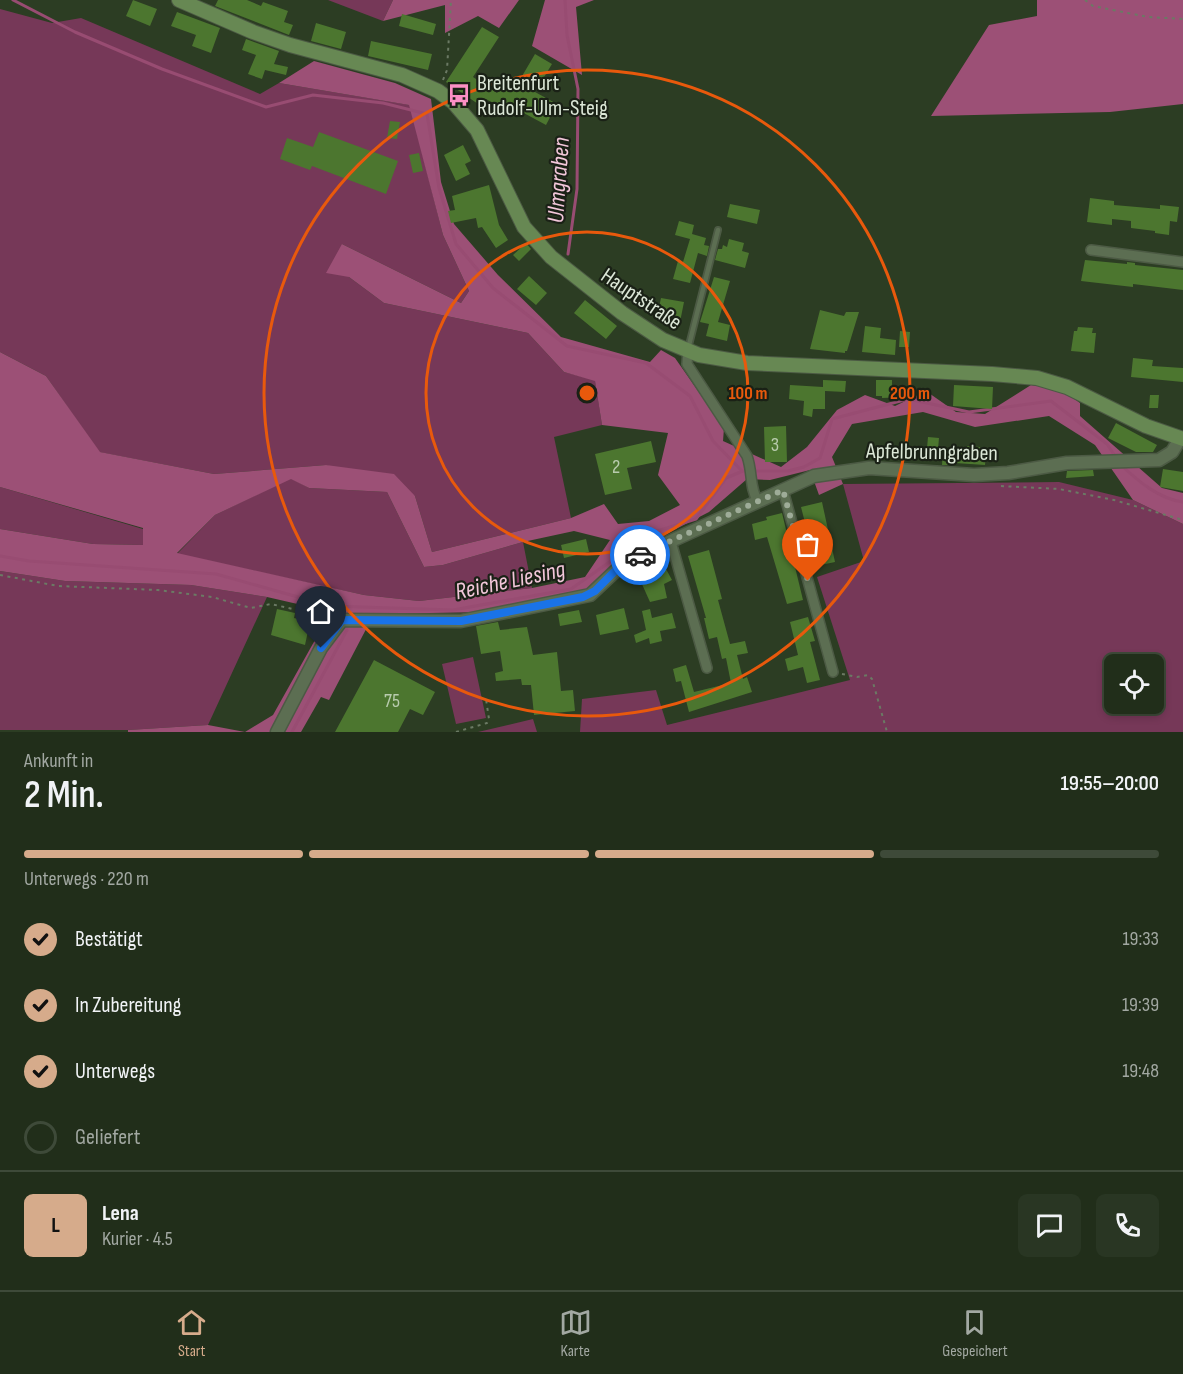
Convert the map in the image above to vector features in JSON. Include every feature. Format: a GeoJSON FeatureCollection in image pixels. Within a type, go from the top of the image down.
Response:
{"type":"FeatureCollection","features":[{"type":"Feature","properties":{"kind":"main road","name":"Hauptstraße"},"geometry":{"type":"LineString","coordinates":[[179,0],[262,35],[320,54],[402,75],[438,91],[460,109],[477,130],[524,227],[551,257],[640,326],[669,343],[688,351],[728,361],[766,365],[992,374],[1037,378],[1067,387],[1146,426],[1182,439]]}},
{"type":"Feature","properties":{"kind":"street"},"geometry":{"type":"LineString","coordinates":[[1091,250],[1183,262]]}},
{"type":"Feature","properties":{"kind":"street"},"geometry":{"type":"LineString","coordinates":[[688,351],[687,364],[747,456],[752,468],[752,491],[758,502]]}},
{"type":"Feature","properties":{"kind":"street","name":"Apfelbrunngraben"},"geometry":{"type":"LineString","coordinates":[[342,620],[461,621],[583,597],[595,591],[625,562],[814,476],[869,468],[974,475],[1008,473],[1067,463],[1159,460],[1172,452],[1182,439]]}},
{"type":"Feature","properties":{"kind":"street"},"geometry":{"type":"LineString","coordinates":[[783,490],[833,672]]}},
{"type":"Feature","properties":{"kind":"street"},"geometry":{"type":"LineString","coordinates":[[671,542],[707,668]]}},
{"type":"Feature","properties":{"kind":"street"},"geometry":{"type":"LineString","coordinates":[[277,732],[321,648],[342,620]]}},
{"type":"Feature","properties":{"kind":"lane"},"geometry":{"type":"LineString","coordinates":[[688,351],[718,230]]}},
{"type":"Feature","properties":{"kind":"path"},"geometry":{"type":"LineString","coordinates":[[438,91],[447,70],[451,0]]}},
{"type":"Feature","properties":{"kind":"path"},"geometry":{"type":"LineString","coordinates":[[1086,0],[1093,6],[1148,17],[1183,19]]}},
{"type":"Feature","properties":{"kind":"path"},"geometry":{"type":"LineString","coordinates":[[994,485],[1059,489],[1114,500],[1183,519]]}},
{"type":"Feature","properties":{"kind":"path"},"geometry":{"type":"LineString","coordinates":[[0,575],[58,586],[158,590],[212,597],[251,608],[271,604],[342,620]]}},
{"type":"Feature","properties":{"kind":"path"},"geometry":{"type":"LineString","coordinates":[[833,672],[857,677],[868,675],[872,679],[887,732]]}},
{"type":"Feature","properties":{"kind":"path"},"geometry":{"type":"LineString","coordinates":[[456,732],[487,723],[489,719],[486,699]]}},
{"type":"Feature","properties":{"kind":"shaded area"},"geometry":{"type":"Polygon","coordinates":[[[328,0],[393,0],[383,21],[328,0]]]}},
{"type":"Feature","properties":{"kind":"shaded area"},"geometry":{"type":"Polygon","coordinates":[[[393,0],[519,0],[499,28],[478,16],[445,33],[445,5],[383,21],[393,0]]]}},
{"type":"Feature","properties":{"kind":"shaded area"},"geometry":{"type":"Polygon","coordinates":[[[545,0],[594,0],[576,7],[582,75],[532,46],[545,0]]]}},
{"type":"Feature","properties":{"kind":"shaded area"},"geometry":{"type":"Polygon","coordinates":[[[1037,0],[1183,0],[1183,104],[1110,112],[931,116],[989,25],[1037,16],[1037,0]]]}},
{"type":"Feature","properties":{"kind":"shaded area"},"geometry":{"type":"Polygon","coordinates":[[[0,9],[52,23],[81,18],[260,94],[279,83],[410,105],[443,235],[469,291],[461,303],[342,244],[349,277],[384,303],[528,333],[564,372],[595,380],[602,425],[554,437],[571,518],[432,552],[415,496],[326,465],[214,474],[99,452],[46,376],[0,352],[0,9]]]}},
{"type":"Feature","properties":{"kind":"shaded area"},"geometry":{"type":"Polygon","coordinates":[[[314,61],[395,83],[431,99],[441,182],[454,224],[498,275],[561,337],[650,362],[661,350],[675,358],[724,428],[723,441],[781,467],[807,447],[837,410],[865,395],[895,406],[926,391],[956,412],[985,414],[1031,385],[1060,389],[1080,403],[1080,416],[1162,488],[1183,493],[1183,524],[1133,500],[1095,445],[1049,416],[975,427],[923,412],[852,424],[832,457],[843,484],[819,495],[810,470],[770,480],[747,479],[709,512],[635,550],[588,592],[485,612],[374,614],[329,700],[321,697],[301,732],[245,732],[273,715],[315,640],[327,649],[341,614],[267,597],[191,585],[65,581],[0,571],[0,529],[93,544],[143,545],[143,528],[0,487],[0,352],[46,376],[100,452],[214,474],[326,465],[394,474],[415,496],[432,552],[571,518],[604,504],[618,524],[649,521],[680,505],[658,475],[668,433],[602,425],[595,381],[564,372],[528,333],[384,303],[349,277],[326,273],[342,244],[461,303],[469,291],[443,235],[409,105],[279,83],[314,61]],[[291,479],[215,515],[177,553],[364,595],[419,601],[532,588],[585,577],[610,540],[574,531],[523,542],[443,565],[424,567],[387,492],[309,488],[291,479]]]}},
{"type":"Feature","properties":{"kind":"shaded area"},"geometry":{"type":"Polygon","coordinates":[[[291,478],[309,488],[387,492],[424,567],[443,565],[523,542],[532,588],[419,601],[364,595],[177,554],[215,515],[291,478]]]}},
{"type":"Feature","properties":{"kind":"shaded area"},"geometry":{"type":"Polygon","coordinates":[[[1059,482],[1133,500],[1183,524],[1183,732],[580,732],[582,699],[656,690],[667,725],[850,680],[817,577],[864,561],[843,484],[1059,482]]]}},
{"type":"Feature","properties":{"kind":"shaded area"},"geometry":{"type":"Polygon","coordinates":[[[0,487],[143,529],[143,545],[93,544],[0,529],[0,487]]]}},
{"type":"Feature","properties":{"kind":"shaded area"},"geometry":{"type":"Polygon","coordinates":[[[0,571],[65,581],[191,585],[267,597],[208,725],[128,730],[0,730],[0,571]]]}},
{"type":"Feature","properties":{"kind":"shaded area"},"geometry":{"type":"Polygon","coordinates":[[[473,657],[486,718],[456,724],[442,664],[473,657]]]}},
{"type":"Feature","properties":{"kind":"shaded area"},"geometry":{"type":"Polygon","coordinates":[[[533,719],[537,732],[478,732],[533,719]]]}},
{"type":"Feature","properties":{"kind":"shaded area"},"geometry":{"type":"Polygon","coordinates":[[[208,725],[245,732],[128,732],[128,730],[208,725]]]}},
{"type":"Feature","properties":{"kind":"building"},"geometry":{"type":"Polygon","coordinates":[[[133,0],[157,9],[150,26],[126,16],[133,0]]]}},
{"type":"Feature","properties":{"kind":"building"},"geometry":{"type":"Polygon","coordinates":[[[218,0],[247,0],[261,6],[263,2],[288,11],[284,22],[293,25],[289,35],[215,6],[218,0]]]}},
{"type":"Feature","properties":{"kind":"building"},"geometry":{"type":"Polygon","coordinates":[[[177,12],[220,28],[211,53],[192,46],[196,35],[171,26],[177,12]]]}},
{"type":"Feature","properties":{"kind":"building"},"geometry":{"type":"Polygon","coordinates":[[[402,14],[436,24],[433,35],[399,26],[402,14]]]}},
{"type":"Feature","properties":{"kind":"building"},"geometry":{"type":"Polygon","coordinates":[[[316,23],[346,32],[341,49],[311,41],[316,23]]]}},
{"type":"Feature","properties":{"kind":"building"},"geometry":{"type":"Polygon","coordinates":[[[482,27],[499,37],[473,77],[497,93],[505,77],[518,83],[535,54],[552,64],[535,92],[557,104],[546,125],[507,104],[504,109],[486,99],[481,106],[446,82],[482,27]]]}},
{"type":"Feature","properties":{"kind":"building"},"geometry":{"type":"Polygon","coordinates":[[[246,39],[279,51],[274,64],[288,67],[286,75],[265,70],[262,79],[248,74],[256,55],[242,50],[246,39]]]}},
{"type":"Feature","properties":{"kind":"building"},"geometry":{"type":"Polygon","coordinates":[[[371,41],[432,54],[428,70],[368,56],[371,41]]]}},
{"type":"Feature","properties":{"kind":"building"},"geometry":{"type":"Polygon","coordinates":[[[390,121],[400,122],[397,139],[387,138],[390,121]]]}},
{"type":"Feature","properties":{"kind":"building"},"geometry":{"type":"Polygon","coordinates":[[[319,132],[398,161],[386,194],[312,166],[310,170],[280,159],[287,138],[313,147],[319,132]]]}},
{"type":"Feature","properties":{"kind":"building"},"geometry":{"type":"Polygon","coordinates":[[[463,145],[471,161],[465,164],[470,174],[456,181],[444,155],[463,145]]]}},
{"type":"Feature","properties":{"kind":"building"},"geometry":{"type":"Polygon","coordinates":[[[419,153],[423,171],[413,173],[409,155],[419,153]]]}},
{"type":"Feature","properties":{"kind":"building"},"geometry":{"type":"Polygon","coordinates":[[[489,185],[499,225],[508,240],[496,248],[482,227],[478,228],[476,218],[451,223],[448,211],[455,210],[452,196],[489,185]]]}},
{"type":"Feature","properties":{"kind":"building"},"geometry":{"type":"Polygon","coordinates":[[[1090,198],[1114,201],[1114,205],[1160,209],[1160,205],[1179,207],[1177,222],[1170,221],[1169,235],[1131,228],[1131,221],[1112,219],[1112,225],[1087,222],[1090,198]]]}},
{"type":"Feature","properties":{"kind":"building"},"geometry":{"type":"Polygon","coordinates":[[[730,204],[760,210],[757,224],[727,217],[730,204]]]}},
{"type":"Feature","properties":{"kind":"building"},"geometry":{"type":"Polygon","coordinates":[[[679,221],[694,225],[692,234],[706,238],[704,245],[709,246],[707,256],[698,253],[690,283],[673,279],[678,261],[683,262],[690,239],[675,235],[679,221]]]}},
{"type":"Feature","properties":{"kind":"building"},"geometry":{"type":"Polygon","coordinates":[[[729,239],[744,243],[742,251],[749,253],[745,268],[715,260],[718,249],[722,249],[723,245],[727,247],[729,239]]]}},
{"type":"Feature","properties":{"kind":"building"},"geometry":{"type":"Polygon","coordinates":[[[526,243],[531,249],[519,261],[513,255],[526,243]]]}},
{"type":"Feature","properties":{"kind":"building"},"geometry":{"type":"Polygon","coordinates":[[[1085,260],[1127,264],[1127,262],[1135,263],[1135,265],[1183,270],[1183,290],[1081,281],[1085,260]]]}},
{"type":"Feature","properties":{"kind":"building"},"geometry":{"type":"Polygon","coordinates":[[[529,276],[547,293],[536,305],[517,289],[529,276]]]}},
{"type":"Feature","properties":{"kind":"building"},"geometry":{"type":"Polygon","coordinates":[[[714,277],[730,281],[718,322],[730,325],[727,341],[706,336],[709,324],[700,322],[714,277]]]}},
{"type":"Feature","properties":{"kind":"building"},"geometry":{"type":"Polygon","coordinates":[[[661,298],[684,302],[680,322],[657,317],[661,298]]]}},
{"type":"Feature","properties":{"kind":"building"},"geometry":{"type":"Polygon","coordinates":[[[585,300],[617,326],[606,339],[574,313],[585,300]]]}},
{"type":"Feature","properties":{"kind":"building"},"geometry":{"type":"Polygon","coordinates":[[[820,310],[844,316],[846,312],[859,312],[845,353],[810,349],[820,310]]]}},
{"type":"Feature","properties":{"kind":"building"},"geometry":{"type":"Polygon","coordinates":[[[865,326],[881,328],[880,338],[896,340],[895,355],[862,352],[865,326]]]}},
{"type":"Feature","properties":{"kind":"building"},"geometry":{"type":"Polygon","coordinates":[[[1078,327],[1093,328],[1092,333],[1096,333],[1094,353],[1071,351],[1074,331],[1077,331],[1078,327]]]}},
{"type":"Feature","properties":{"kind":"building"},"geometry":{"type":"Polygon","coordinates":[[[900,331],[910,332],[909,347],[899,347],[900,331]]]}},
{"type":"Feature","properties":{"kind":"building"},"geometry":{"type":"Polygon","coordinates":[[[1133,358],[1153,360],[1152,366],[1183,368],[1183,382],[1131,377],[1133,358]]]}},
{"type":"Feature","properties":{"kind":"building"},"geometry":{"type":"Polygon","coordinates":[[[823,380],[846,381],[845,392],[825,391],[825,409],[813,409],[812,417],[803,415],[804,401],[789,399],[790,385],[823,387],[823,380]]]}},
{"type":"Feature","properties":{"kind":"building"},"geometry":{"type":"Polygon","coordinates":[[[876,380],[892,380],[892,389],[905,388],[906,397],[876,396],[876,380]]]}},
{"type":"Feature","properties":{"kind":"building"},"geometry":{"type":"Polygon","coordinates":[[[954,385],[993,387],[992,409],[953,406],[954,385]]]}},
{"type":"Feature","properties":{"kind":"building"},"geometry":{"type":"Polygon","coordinates":[[[1150,395],[1159,395],[1158,408],[1149,408],[1150,395]]]}},
{"type":"Feature","properties":{"kind":"building"},"geometry":{"type":"Polygon","coordinates":[[[1116,423],[1157,445],[1153,452],[1136,452],[1108,438],[1116,423]]]}},
{"type":"Feature","properties":{"kind":"building"},"geometry":{"type":"Polygon","coordinates":[[[786,426],[787,462],[765,462],[764,427],[786,426]]]}},
{"type":"Feature","properties":{"kind":"building"},"geometry":{"type":"Polygon","coordinates":[[[928,437],[939,438],[938,449],[927,448],[928,437]]]}},
{"type":"Feature","properties":{"kind":"building"},"geometry":{"type":"Polygon","coordinates":[[[651,441],[656,462],[627,468],[632,489],[605,495],[595,454],[651,441]]]}},
{"type":"Feature","properties":{"kind":"building"},"geometry":{"type":"Polygon","coordinates":[[[967,446],[980,447],[979,454],[986,455],[985,465],[955,463],[954,465],[942,465],[943,451],[966,453],[967,446]]]}},
{"type":"Feature","properties":{"kind":"building"},"geometry":{"type":"Polygon","coordinates":[[[1163,469],[1183,472],[1183,491],[1160,487],[1163,469]]]}},
{"type":"Feature","properties":{"kind":"building"},"geometry":{"type":"Polygon","coordinates":[[[1093,470],[1094,476],[1066,478],[1067,471],[1093,470]]]}},
{"type":"Feature","properties":{"kind":"building"},"geometry":{"type":"Polygon","coordinates":[[[822,502],[835,562],[816,566],[801,507],[822,502]]]}},
{"type":"Feature","properties":{"kind":"building"},"geometry":{"type":"Polygon","coordinates":[[[782,513],[803,600],[787,604],[767,537],[755,540],[752,524],[782,513]]]}},
{"type":"Feature","properties":{"kind":"building"},"geometry":{"type":"Polygon","coordinates":[[[586,539],[589,552],[564,558],[561,545],[586,539]]]}},
{"type":"Feature","properties":{"kind":"building"},"geometry":{"type":"Polygon","coordinates":[[[709,550],[722,599],[718,600],[730,644],[745,641],[748,653],[737,655],[743,679],[747,677],[752,692],[689,712],[681,681],[676,682],[673,669],[686,665],[694,692],[731,683],[726,658],[722,659],[717,637],[709,639],[704,618],[706,618],[688,556],[709,550]]]}},
{"type":"Feature","properties":{"kind":"building"},"geometry":{"type":"Polygon","coordinates":[[[666,569],[672,580],[664,584],[667,598],[650,602],[641,582],[666,569]]]}},
{"type":"Feature","properties":{"kind":"building"},"geometry":{"type":"Polygon","coordinates":[[[624,608],[629,629],[600,635],[596,615],[624,608]]]}},
{"type":"Feature","properties":{"kind":"building"},"geometry":{"type":"Polygon","coordinates":[[[277,609],[295,613],[294,618],[310,622],[305,645],[271,635],[277,609]]]}},
{"type":"Feature","properties":{"kind":"building"},"geometry":{"type":"Polygon","coordinates":[[[650,609],[652,618],[672,613],[676,628],[660,631],[662,641],[650,644],[649,638],[636,643],[634,635],[646,630],[642,611],[650,609]]]}},
{"type":"Feature","properties":{"kind":"building"},"geometry":{"type":"Polygon","coordinates":[[[579,610],[582,622],[560,626],[558,614],[579,610]]]}},
{"type":"Feature","properties":{"kind":"building"},"geometry":{"type":"Polygon","coordinates":[[[808,617],[815,641],[810,642],[820,680],[807,683],[803,667],[788,671],[785,659],[798,655],[790,622],[808,617]]]}},
{"type":"Feature","properties":{"kind":"building"},"geometry":{"type":"Polygon","coordinates":[[[498,622],[500,630],[527,627],[533,655],[557,652],[561,691],[573,690],[575,711],[534,715],[531,685],[522,685],[521,679],[496,681],[495,673],[503,671],[500,651],[481,654],[476,626],[498,622]]]}},
{"type":"Feature","properties":{"kind":"building"},"geometry":{"type":"Polygon","coordinates":[[[374,660],[435,692],[423,715],[410,709],[398,732],[335,732],[374,660]]]}},
{"type":"Feature","properties":{"kind":"waterway"},"geometry":{"type":"LineString","coordinates":[[13,0],[75,32],[162,69],[266,107],[313,95],[383,103],[427,114],[439,188],[456,244],[493,288],[567,346],[646,363],[690,396],[713,441],[742,471]]}},
{"type":"Feature","properties":{"kind":"waterway","name":"Ulmgraben"},"geometry":{"type":"LineString","coordinates":[[565,0],[567,35],[578,89],[577,189],[568,254]]}},
{"type":"Feature","properties":{"kind":"waterway","name":"Reiche Liesing"},"geometry":{"type":"LineString","coordinates":[[0,556],[29,561],[216,574],[330,606],[453,610],[571,589],[651,533],[696,519],[726,478],[743,471],[788,471],[804,467],[820,458],[832,419],[908,399],[969,412],[1051,401],[1107,444],[1115,456]]}},
{"type":"Feature","properties":{"kind":"waterway","name":"Reiche Liesing"},"geometry":{"type":"LineString","coordinates":[[1121,465],[1157,493],[1183,502]]}},
{"type":"Feature","properties":{"kind":"waterway"},"geometry":{"type":"LineString","coordinates":[[292,732],[347,630]]}},
{"type":"Feature","properties":{"kind":"way so far"},"geometry":{"type":"LineString","coordinates":[[640,555],[783,490],[808,581]]}},
{"type":"Feature","properties":{"kind":"place","name":"Breitenfurt Rudolf-Ulm-Steig"},"geometry":{"type":"Point","coordinates":[459,95]}},
{"type":"Feature","properties":{"kind":"route"},"geometry":{"type":"LineString","coordinates":[[321,648],[342,620],[455,622],[590,595],[625,562],[640,555]]}}]}
